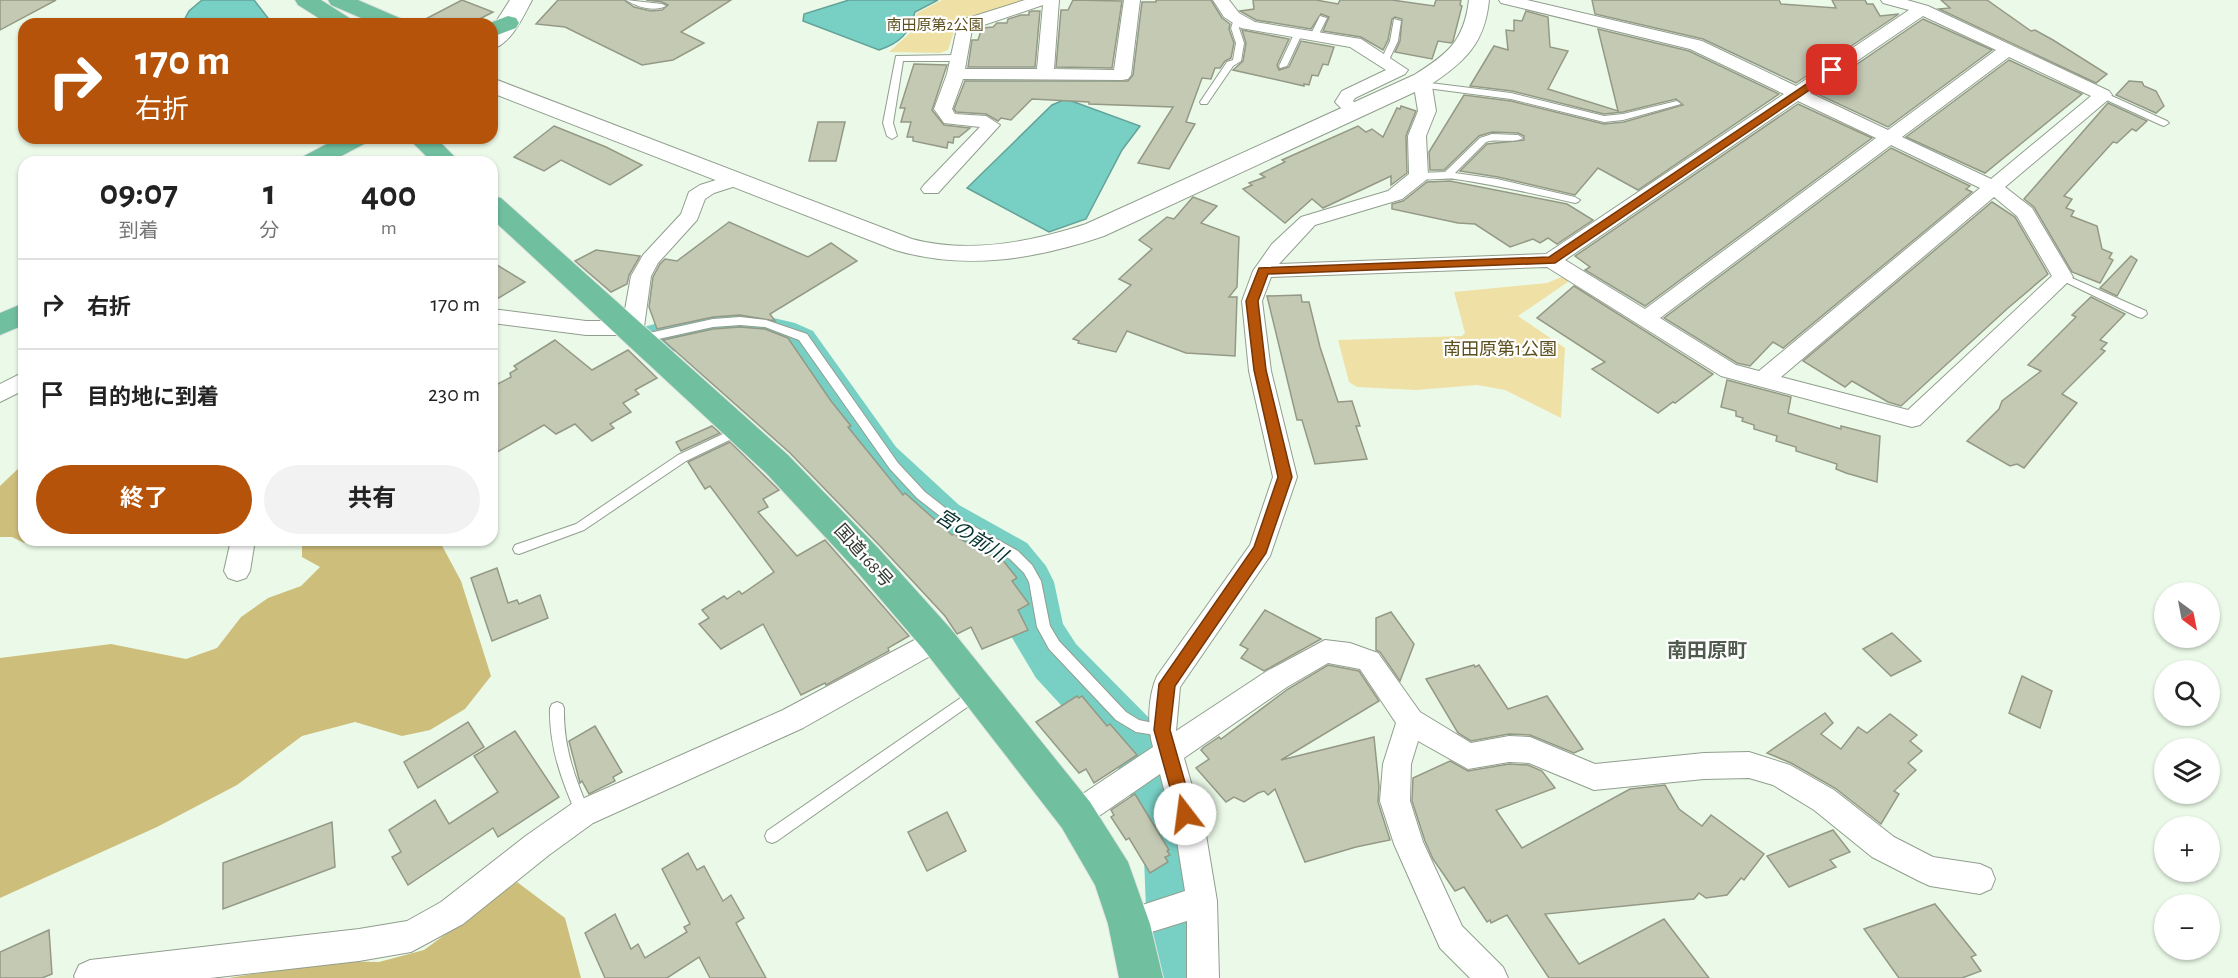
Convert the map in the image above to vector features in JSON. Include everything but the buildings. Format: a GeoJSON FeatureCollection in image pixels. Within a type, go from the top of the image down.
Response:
{"type":"FeatureCollection","features":[{"type":"Feature","properties":{"kind":"highway"},"geometry":{"type":"LineString","coordinates":[[306,0],[334,18]]}},
{"type":"Feature","properties":{"kind":"highway"},"geometry":{"type":"LineString","coordinates":[[338,0],[363,18]]}},
{"type":"Feature","properties":{"kind":"highway"},"geometry":{"type":"LineString","coordinates":[[338,0],[380,18]]}},
{"type":"Feature","properties":{"kind":"highway"},"geometry":{"type":"LineString","coordinates":[[322,156],[346,144]]}},
{"type":"Feature","properties":{"kind":"highway"},"geometry":{"type":"LineString","coordinates":[[428,144],[440,156]]}},
{"type":"Feature","properties":{"kind":"highway","name":"国道168号"},"geometry":{"type":"LineString","coordinates":[[498,210],[777,464],[866,558],[937,639],[1076,815],[1113,876],[1129,924],[1141,978]]}},
{"type":"Feature","properties":{"kind":"highway"},"geometry":{"type":"LineString","coordinates":[[0,325],[18,316]]}},
{"type":"Feature","properties":{"kind":"main road"},"geometry":{"type":"LineString","coordinates":[[500,27],[521,0]]}},
{"type":"Feature","properties":{"kind":"street"},"geometry":{"type":"LineString","coordinates":[[931,189],[991,125],[980,120],[950,119],[943,110],[957,66],[964,27],[971,22],[1042,0]]}},
{"type":"Feature","properties":{"kind":"street"},"geometry":{"type":"LineString","coordinates":[[1045,74],[1051,0]]}},
{"type":"Feature","properties":{"kind":"street"},"geometry":{"type":"LineString","coordinates":[[957,66],[1045,74],[1122,75],[1132,0]]}},
{"type":"Feature","properties":{"kind":"street"},"geometry":{"type":"LineString","coordinates":[[1221,0],[1226,10],[1237,21],[1252,26],[1355,43],[1399,70],[1348,95],[1344,102],[1354,111]]}},
{"type":"Feature","properties":{"kind":"street"},"geometry":{"type":"LineString","coordinates":[[498,87],[864,230],[916,248],[961,252],[1029,250],[1060,243],[1095,230],[1422,82],[1461,50],[1476,25],[1479,0]]}},
{"type":"Feature","properties":{"kind":"street"},"geometry":{"type":"LineString","coordinates":[[1507,0],[1696,45],[1993,187],[2025,212],[2063,277],[1912,419],[1729,371],[1551,260]]}},
{"type":"Feature","properties":{"kind":"street"},"geometry":{"type":"LineString","coordinates":[[1762,381],[2103,95],[1922,9],[1888,0]]}},
{"type":"Feature","properties":{"kind":"street"},"geometry":{"type":"LineString","coordinates":[[1263,271],[1551,260],[1922,9]]}},
{"type":"Feature","properties":{"kind":"street"},"geometry":{"type":"LineString","coordinates":[[1645,319],[2007,50]]}},
{"type":"Feature","properties":{"kind":"street"},"geometry":{"type":"LineString","coordinates":[[1203,978],[1202,901],[1191,835],[1166,742],[1167,684],[1261,549],[1285,477],[1260,370],[1252,301],[1263,271],[1279,249],[1308,221],[1395,195],[1419,176],[1417,136],[1427,111],[1422,82]]}},
{"type":"Feature","properties":{"kind":"street"},"geometry":{"type":"LineString","coordinates":[[498,320],[632,334],[641,276],[650,260],[690,216],[696,196],[707,189],[735,180]]}},
{"type":"Feature","properties":{"kind":"street"},"geometry":{"type":"LineString","coordinates":[[0,394],[18,384]]}},
{"type":"Feature","properties":{"kind":"street"},"geometry":{"type":"LineString","coordinates":[[237,571],[242,546]]}},
{"type":"Feature","properties":{"kind":"street"},"geometry":{"type":"LineString","coordinates":[[90,976],[359,945],[411,936],[452,914],[538,845],[583,813],[794,719],[937,639]]}},
{"type":"Feature","properties":{"kind":"street"},"geometry":{"type":"LineString","coordinates":[[1076,815],[1166,742],[1325,651],[1350,654],[1369,661],[1410,721],[1468,756],[1509,749],[1530,750],[1594,777],[1704,766],[1749,765],[1780,774],[1824,800],[1883,847],[1930,872],[1980,879]]}},
{"type":"Feature","properties":{"kind":"street"},"geometry":{"type":"LineString","coordinates":[[1410,721],[1397,764],[1395,801],[1410,844],[1451,937],[1492,978]]}},
{"type":"Feature","properties":{"kind":"street"},"geometry":{"type":"LineString","coordinates":[[1129,924],[1202,901]]}},
{"type":"Feature","properties":{"kind":"lane"},"geometry":{"type":"LineString","coordinates":[[630,0],[646,6],[662,6]]}},
{"type":"Feature","properties":{"kind":"lane"},"geometry":{"type":"LineString","coordinates":[[1283,66],[1306,35],[1323,18]]}},
{"type":"Feature","properties":{"kind":"lane"},"geometry":{"type":"LineString","coordinates":[[1204,102],[1230,64],[1237,61],[1240,43],[1234,28],[1237,21]]}},
{"type":"Feature","properties":{"kind":"lane"},"geometry":{"type":"LineString","coordinates":[[1384,62],[1394,40],[1397,21]]}},
{"type":"Feature","properties":{"kind":"lane"},"geometry":{"type":"LineString","coordinates":[[892,136],[888,123],[899,58],[957,66]]}},
{"type":"Feature","properties":{"kind":"lane"},"geometry":{"type":"LineString","coordinates":[[1422,82],[1511,96],[1604,119],[1623,117],[1677,104]]}},
{"type":"Feature","properties":{"kind":"lane"},"geometry":{"type":"LineString","coordinates":[[2103,95],[2164,123]]}},
{"type":"Feature","properties":{"kind":"lane"},"geometry":{"type":"LineString","coordinates":[[1448,175],[1483,140],[1492,137],[1518,138]]}},
{"type":"Feature","properties":{"kind":"lane"},"geometry":{"type":"LineString","coordinates":[[1419,176],[1448,175],[1497,182],[1575,200]]}},
{"type":"Feature","properties":{"kind":"lane"},"geometry":{"type":"LineString","coordinates":[[2063,277],[2142,314]]}},
{"type":"Feature","properties":{"kind":"lane"},"geometry":{"type":"LineString","coordinates":[[632,334],[740,321],[766,324],[803,337],[894,466],[921,495],[953,520],[1014,555],[1028,569],[1035,581],[1044,627],[1054,645],[1121,716],[1166,742]]}},
{"type":"Feature","properties":{"kind":"lane"},"geometry":{"type":"LineString","coordinates":[[519,549],[592,520],[682,458],[740,430]]}},
{"type":"Feature","properties":{"kind":"lane"},"geometry":{"type":"LineString","coordinates":[[772,836],[979,691]]}},
{"type":"Feature","properties":{"kind":"lane"},"geometry":{"type":"LineString","coordinates":[[557,708],[555,730],[568,781],[583,813]]}},
{"type":"Feature","properties":{"kind":"green space","name":"南田原第2公園"},"geometry":{"type":"Polygon","coordinates":[[[942,0],[1026,0],[957,22],[948,50],[940,53],[889,52],[911,32],[917,13],[942,0]]]}},
{"type":"Feature","properties":{"kind":"green space","name":"南田原第1公園"},"geometry":{"type":"Polygon","coordinates":[[[1564,276],[1568,282],[1518,316],[1565,348],[1561,418],[1505,390],[1477,385],[1416,390],[1357,387],[1349,382],[1338,340],[1462,336],[1465,333],[1454,292],[1547,283],[1564,276]]]}},
{"type":"Feature","properties":{"kind":"shaded area"},"geometry":{"type":"Polygon","coordinates":[[[18,469],[18,540],[12,537],[0,537],[0,486],[18,469]]]}},
{"type":"Feature","properties":{"kind":"shaded area"},"geometry":{"type":"Polygon","coordinates":[[[302,546],[442,546],[461,581],[491,676],[465,709],[430,730],[402,736],[355,722],[302,736],[237,785],[157,827],[0,898],[0,658],[111,644],[186,659],[217,648],[241,617],[268,598],[301,586],[320,567],[302,557],[302,546]]]}},
{"type":"Feature","properties":{"kind":"shaded area"},"geometry":{"type":"Polygon","coordinates":[[[517,882],[565,918],[581,978],[229,978],[333,961],[379,962],[424,950],[517,882]]]}},
{"type":"Feature","properties":{"kind":"water"},"geometry":{"type":"Polygon","coordinates":[[[202,0],[254,0],[268,18],[185,18],[189,11],[202,0]]]}},
{"type":"Feature","properties":{"kind":"water"},"geometry":{"type":"Polygon","coordinates":[[[849,0],[938,0],[915,12],[903,36],[893,44],[879,50],[803,21],[804,14],[849,0]]]}},
{"type":"Feature","properties":{"kind":"water"},"geometry":{"type":"Polygon","coordinates":[[[1066,99],[1140,126],[1122,150],[1086,219],[1049,232],[967,188],[1052,105],[1066,99]]]}},
{"type":"Feature","properties":{"kind":"waterway","name":"宮の前川"},"geometry":{"type":"LineString","coordinates":[[656,339],[710,328],[744,327],[762,329],[797,342],[878,460],[941,519],[1008,558],[1027,582],[1036,631],[1056,661],[1138,747],[1154,776],[1174,832],[1180,935],[1173,978]]}},
{"type":"Feature","properties":{"kind":"district","name":"南田原町"},"geometry":{"type":"Point","coordinates":[1707,651]}},
{"type":"Feature","properties":{"kind":"route"},"geometry":{"type":"LineString","coordinates":[[1185,814],[1162,730],[1167,684],[1261,549],[1285,477],[1260,370],[1252,301],[1263,271],[1551,260],[1832,70]]}}]}
